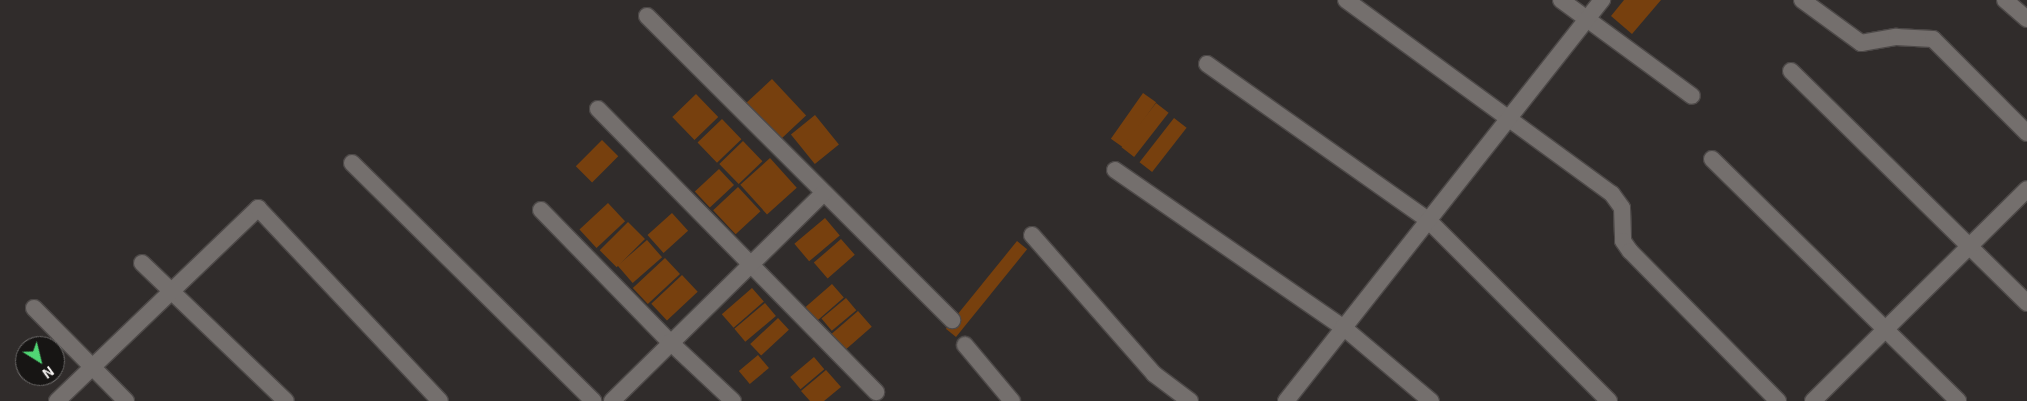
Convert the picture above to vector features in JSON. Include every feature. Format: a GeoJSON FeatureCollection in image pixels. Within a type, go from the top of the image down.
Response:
{"type":"FeatureCollection","features":[{"type":"Feature","properties":{"kind":"street"},"geometry":{"type":"LineString","coordinates":[[1346,0],[1612,194],[1622,208],[1623,241],[1630,251],[1778,401]]}},
{"type":"Feature","properties":{"kind":"street"},"geometry":{"type":"LineString","coordinates":[[1561,0],[1692,96]]}},
{"type":"Feature","properties":{"kind":"street"},"geometry":{"type":"LineString","coordinates":[[1286,401],[1602,0]]}},
{"type":"Feature","properties":{"kind":"street"},"geometry":{"type":"LineString","coordinates":[[1802,0],[1861,43],[1896,37],[1933,39],[2027,133]]}},
{"type":"Feature","properties":{"kind":"street"},"geometry":{"type":"LineString","coordinates":[[2004,0],[2027,18]]}},
{"type":"Feature","properties":{"kind":"street"},"geometry":{"type":"LineString","coordinates":[[647,16],[952,320]]}},
{"type":"Feature","properties":{"kind":"street"},"geometry":{"type":"LineString","coordinates":[[1207,64],[1428,220],[1609,401]]}},
{"type":"Feature","properties":{"kind":"street"},"geometry":{"type":"LineString","coordinates":[[1792,72],[2027,303]]}},
{"type":"Feature","properties":{"kind":"street"},"geometry":{"type":"LineString","coordinates":[[598,109],[876,392]]}},
{"type":"Feature","properties":{"kind":"street"},"geometry":{"type":"LineString","coordinates":[[1712,160],[1888,329],[1958,401]]}},
{"type":"Feature","properties":{"kind":"street"},"geometry":{"type":"LineString","coordinates":[[352,163],[593,401]]}},
{"type":"Feature","properties":{"kind":"street"},"geometry":{"type":"LineString","coordinates":[[1115,170],[1343,327],[1431,401]]}},
{"type":"Feature","properties":{"kind":"street"},"geometry":{"type":"LineString","coordinates":[[1812,401],[1888,329],[2027,189]]}},
{"type":"Feature","properties":{"kind":"street"},"geometry":{"type":"LineString","coordinates":[[612,401],[824,193]]}},
{"type":"Feature","properties":{"kind":"street"},"geometry":{"type":"LineString","coordinates":[[56,401],[258,208],[440,401]]}},
{"type":"Feature","properties":{"kind":"street"},"geometry":{"type":"LineString","coordinates":[[541,210],[670,342],[733,401]]}},
{"type":"Feature","properties":{"kind":"street"},"geometry":{"type":"LineString","coordinates":[[1032,235],[1154,374],[1190,401]]}},
{"type":"Feature","properties":{"kind":"street"},"geometry":{"type":"LineString","coordinates":[[142,263],[172,289],[286,401]]}},
{"type":"Feature","properties":{"kind":"street"},"geometry":{"type":"LineString","coordinates":[[34,308],[91,368],[126,401]]}},
{"type":"Feature","properties":{"kind":"street"},"geometry":{"type":"LineString","coordinates":[[965,345],[1012,401]]}},
{"type":"Feature","properties":{"kind":"building"},"geometry":{"type":"Polygon","coordinates":[[[1624,0],[1661,0],[1632,34],[1611,16],[1624,0]]]}},
{"type":"Feature","properties":{"kind":"building"},"geometry":{"type":"Polygon","coordinates":[[[772,79],[806,116],[781,139],[746,103],[772,79]]]}},
{"type":"Feature","properties":{"kind":"building"},"geometry":{"type":"Polygon","coordinates":[[[1143,93],[1156,102],[1124,148],[1111,139],[1143,93]]]}},
{"type":"Feature","properties":{"kind":"building"},"geometry":{"type":"Polygon","coordinates":[[[696,94],[718,117],[694,140],[672,117],[696,94]]]}},
{"type":"Feature","properties":{"kind":"building"},"geometry":{"type":"Polygon","coordinates":[[[1156,103],[1169,113],[1134,157],[1122,147],[1156,103]]]}},
{"type":"Feature","properties":{"kind":"building"},"geometry":{"type":"Polygon","coordinates":[[[815,115],[839,145],[815,164],[791,135],[815,115]]]}},
{"type":"Feature","properties":{"kind":"building"},"geometry":{"type":"Polygon","coordinates":[[[1174,118],[1187,128],[1152,172],[1140,162],[1174,118]]]}},
{"type":"Feature","properties":{"kind":"building"},"geometry":{"type":"Polygon","coordinates":[[[722,119],[741,139],[717,163],[698,143],[722,119]]]}},
{"type":"Feature","properties":{"kind":"building"},"geometry":{"type":"Polygon","coordinates":[[[602,140],[618,156],[592,182],[576,166],[602,140]]]}},
{"type":"Feature","properties":{"kind":"building"},"geometry":{"type":"Polygon","coordinates":[[[743,141],[762,161],[739,184],[719,164],[743,141]]]}},
{"type":"Feature","properties":{"kind":"building"},"geometry":{"type":"Polygon","coordinates":[[[770,158],[797,188],[767,214],[740,185],[770,158]]]}},
{"type":"Feature","properties":{"kind":"building"},"geometry":{"type":"Polygon","coordinates":[[[719,169],[734,185],[710,208],[695,192],[719,169]]]}},
{"type":"Feature","properties":{"kind":"building"},"geometry":{"type":"Polygon","coordinates":[[[738,187],[761,211],[736,234],[713,210],[738,187]]]}},
{"type":"Feature","properties":{"kind":"building"},"geometry":{"type":"Polygon","coordinates":[[[608,203],[625,221],[597,248],[579,230],[608,203]]]}},
{"type":"Feature","properties":{"kind":"building"},"geometry":{"type":"Polygon","coordinates":[[[672,213],[688,231],[664,253],[647,235],[672,213]]]}},
{"type":"Feature","properties":{"kind":"building"},"geometry":{"type":"Polygon","coordinates":[[[825,218],[840,236],[809,261],[794,244],[825,218]]]}},
{"type":"Feature","properties":{"kind":"building"},"geometry":{"type":"Polygon","coordinates":[[[628,222],[645,239],[617,267],[600,250],[628,222]]]}},
{"type":"Feature","properties":{"kind":"building"},"geometry":{"type":"Polygon","coordinates":[[[841,239],[855,255],[828,278],[814,263],[841,239]]]}},
{"type":"Feature","properties":{"kind":"building"},"geometry":{"type":"Polygon","coordinates":[[[647,240],[662,257],[633,283],[618,266],[647,240]]]}},
{"type":"Feature","properties":{"kind":"building"},"geometry":{"type":"Polygon","coordinates":[[[1017,241],[1027,249],[956,337],[946,329],[1017,241]]]}},
{"type":"Feature","properties":{"kind":"building"},"geometry":{"type":"Polygon","coordinates":[[[665,258],[680,274],[648,304],[633,288],[665,258]]]}},
{"type":"Feature","properties":{"kind":"building"},"geometry":{"type":"Polygon","coordinates":[[[682,275],[698,292],[667,320],[651,304],[682,275]]]}},
{"type":"Feature","properties":{"kind":"building"},"geometry":{"type":"Polygon","coordinates":[[[832,284],[844,298],[817,321],[806,307],[832,284]]]}},
{"type":"Feature","properties":{"kind":"building"},"geometry":{"type":"Polygon","coordinates":[[[752,288],[764,302],[734,328],[722,314],[752,288]]]}},
{"type":"Feature","properties":{"kind":"building"},"geometry":{"type":"Polygon","coordinates":[[[846,298],[856,310],[832,331],[821,319],[846,298]]]}},
{"type":"Feature","properties":{"kind":"building"},"geometry":{"type":"Polygon","coordinates":[[[765,303],[776,316],[745,342],[734,329],[765,303]]]}},
{"type":"Feature","properties":{"kind":"building"},"geometry":{"type":"Polygon","coordinates":[[[858,311],[872,327],[845,350],[831,335],[858,311]]]}},
{"type":"Feature","properties":{"kind":"building"},"geometry":{"type":"Polygon","coordinates":[[[778,318],[789,330],[761,356],[750,344],[778,318]]]}},
{"type":"Feature","properties":{"kind":"building"},"geometry":{"type":"Polygon","coordinates":[[[758,355],[769,368],[750,384],[739,371],[758,355]]]}},
{"type":"Feature","properties":{"kind":"building"},"geometry":{"type":"Polygon","coordinates":[[[814,357],[824,369],[801,389],[790,377],[814,357]]]}},
{"type":"Feature","properties":{"kind":"building"},"geometry":{"type":"Polygon","coordinates":[[[826,370],[841,387],[824,401],[810,401],[801,391],[826,370]]]}}]}
